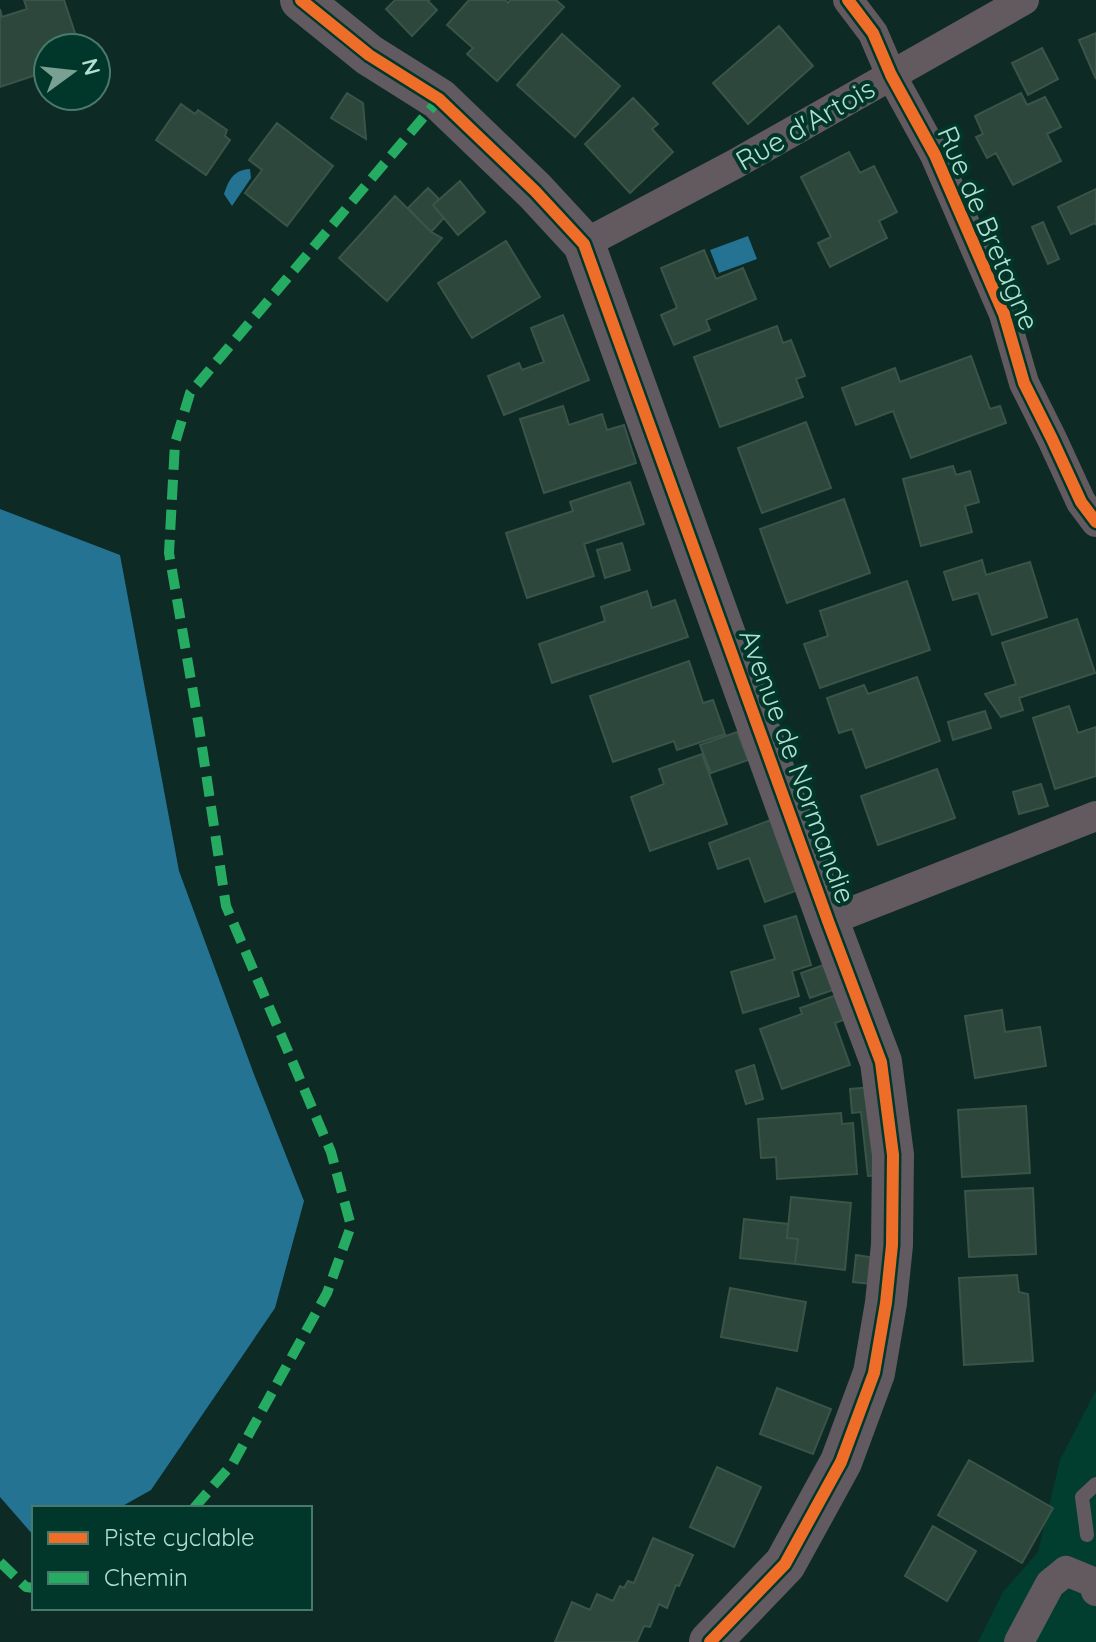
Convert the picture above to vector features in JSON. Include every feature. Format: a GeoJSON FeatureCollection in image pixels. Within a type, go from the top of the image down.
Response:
{"type":"FeatureCollection","features":[{"type":"Feature","properties":{"kind":"street","name":"Avenue de Normandie"},"geometry":{"type":"LineString","coordinates":[[301,0],[369,55],[439,99],[535,191],[584,244],[881,1062],[893,1155],[892,1245],[874,1373],[841,1462],[785,1564],[710,1642]]}},
{"type":"Feature","properties":{"kind":"street","name":"Rue de Bretagne"},"geometry":{"type":"LineString","coordinates":[[848,0],[873,33],[891,75],[935,155],[1004,314],[1024,383],[1081,502],[1096,522]]}},
{"type":"Feature","properties":{"kind":"street","name":"Rue d'Artois"},"geometry":{"type":"LineString","coordinates":[[584,244],[735,164],[1024,0]]}},
{"type":"Feature","properties":{"kind":"street"},"geometry":{"type":"LineString","coordinates":[[828,921],[1096,816]]}},
{"type":"Feature","properties":{"kind":"street"},"geometry":{"type":"LineString","coordinates":[[1024,1640],[1050,1584],[1066,1571],[1093,1582],[1096,1591]]}},
{"type":"Feature","properties":{"kind":"lane"},"geometry":{"type":"LineString","coordinates":[[1087,1535],[1082,1497],[1096,1484]]}},
{"type":"Feature","properties":{"kind":"shaded area"},"geometry":{"type":"Polygon","coordinates":[[[1096,1390],[1096,1642],[978,1642],[1003,1592],[1038,1552],[1060,1460],[1096,1390]]]}},
{"type":"Feature","properties":{"kind":"water"},"geometry":{"type":"Polygon","coordinates":[[[250,169],[251,178],[232,206],[224,194],[228,184],[236,174],[250,169]]]}},
{"type":"Feature","properties":{"kind":"water"},"geometry":{"type":"Polygon","coordinates":[[[748,236],[757,259],[719,273],[710,250],[748,236]]]}},
{"type":"Feature","properties":{"kind":"water"},"geometry":{"type":"Polygon","coordinates":[[[0,509],[120,555],[179,871],[304,1201],[275,1308],[151,1490],[123,1506],[32,1506],[32,1534],[0,1497],[0,509]]]}},
{"type":"Feature","properties":{"kind":"building"},"geometry":{"type":"Polygon","coordinates":[[[24,0],[64,0],[75,32],[32,32],[32,76],[0,87],[0,9],[2,17],[27,9],[24,0]]]}},
{"type":"Feature","properties":{"kind":"building"},"geometry":{"type":"Polygon","coordinates":[[[395,0],[430,0],[437,10],[412,36],[386,9],[395,0]]]}},
{"type":"Feature","properties":{"kind":"building"},"geometry":{"type":"Polygon","coordinates":[[[469,0],[505,0],[508,3],[510,0],[556,0],[564,7],[497,81],[467,54],[473,48],[447,25],[469,0]]]}},
{"type":"Feature","properties":{"kind":"building"},"geometry":{"type":"Polygon","coordinates":[[[779,26],[813,66],[748,124],[713,83],[779,26]]]}},
{"type":"Feature","properties":{"kind":"building"},"geometry":{"type":"Polygon","coordinates":[[[1096,33],[1096,79],[1079,40],[1096,33]]]}},
{"type":"Feature","properties":{"kind":"building"},"geometry":{"type":"Polygon","coordinates":[[[562,34],[620,86],[575,137],[517,85],[562,34]]]}},
{"type":"Feature","properties":{"kind":"building"},"geometry":{"type":"Polygon","coordinates":[[[1042,48],[1058,79],[1028,95],[1012,63],[1042,48]]]}},
{"type":"Feature","properties":{"kind":"building"},"geometry":{"type":"Polygon","coordinates":[[[347,93],[363,103],[366,139],[331,118],[347,93]]]}},
{"type":"Feature","properties":{"kind":"building"},"geometry":{"type":"Polygon","coordinates":[[[1021,93],[1027,105],[1045,97],[1061,127],[1047,134],[1061,161],[1013,185],[996,153],[987,158],[976,137],[983,134],[975,116],[1021,93]]]}},
{"type":"Feature","properties":{"kind":"building"},"geometry":{"type":"Polygon","coordinates":[[[633,98],[658,124],[652,129],[673,152],[630,193],[585,144],[633,98]]]}},
{"type":"Feature","properties":{"kind":"building"},"geometry":{"type":"Polygon","coordinates":[[[181,104],[195,114],[198,110],[227,130],[225,136],[230,140],[206,175],[156,140],[181,104]]]}},
{"type":"Feature","properties":{"kind":"building"},"geometry":{"type":"Polygon","coordinates":[[[277,123],[333,166],[287,226],[245,193],[262,170],[249,160],[277,123]]]}},
{"type":"Feature","properties":{"kind":"building"},"geometry":{"type":"Polygon","coordinates":[[[849,152],[860,173],[874,166],[897,212],[879,221],[887,238],[830,267],[818,243],[831,237],[801,177],[849,152]]]}},
{"type":"Feature","properties":{"kind":"building"},"geometry":{"type":"Polygon","coordinates":[[[460,181],[485,212],[458,235],[433,205],[460,181]]]}},
{"type":"Feature","properties":{"kind":"building"},"geometry":{"type":"Polygon","coordinates":[[[428,188],[439,199],[433,205],[444,218],[431,232],[408,208],[428,188]]]}},
{"type":"Feature","properties":{"kind":"building"},"geometry":{"type":"Polygon","coordinates":[[[1096,189],[1096,225],[1071,234],[1058,207],[1096,189]]]}},
{"type":"Feature","properties":{"kind":"building"},"geometry":{"type":"Polygon","coordinates":[[[395,196],[431,232],[442,238],[387,301],[339,258],[395,196]]]}},
{"type":"Feature","properties":{"kind":"building"},"geometry":{"type":"Polygon","coordinates":[[[1043,222],[1059,259],[1048,264],[1032,227],[1043,222]]]}},
{"type":"Feature","properties":{"kind":"building"},"geometry":{"type":"Polygon","coordinates":[[[506,241],[540,297],[472,338],[438,283],[506,241]]]}},
{"type":"Feature","properties":{"kind":"building"},"geometry":{"type":"Polygon","coordinates":[[[704,250],[716,279],[743,268],[756,299],[706,320],[710,330],[674,345],[661,315],[677,308],[661,268],[704,250]]]}},
{"type":"Feature","properties":{"kind":"building"},"geometry":{"type":"Polygon","coordinates":[[[563,315],[589,380],[504,415],[488,376],[519,363],[522,370],[544,362],[531,328],[563,315]]]}},
{"type":"Feature","properties":{"kind":"building"},"geometry":{"type":"Polygon","coordinates":[[[777,326],[783,343],[791,340],[805,376],[796,379],[803,397],[720,427],[694,357],[777,326]]]}},
{"type":"Feature","properties":{"kind":"building"},"geometry":{"type":"Polygon","coordinates":[[[971,356],[990,409],[1000,406],[1006,423],[911,458],[893,411],[856,425],[842,388],[895,368],[900,382],[971,356]]]}},
{"type":"Feature","properties":{"kind":"building"},"geometry":{"type":"Polygon","coordinates":[[[563,406],[569,425],[602,414],[607,430],[624,425],[636,463],[544,493],[520,419],[563,406]]]}},
{"type":"Feature","properties":{"kind":"building"},"geometry":{"type":"Polygon","coordinates":[[[806,422],[831,488],[762,513],[738,448],[806,422]]]}},
{"type":"Feature","properties":{"kind":"building"},"geometry":{"type":"Polygon","coordinates":[[[953,466],[956,475],[970,471],[979,502],[965,506],[972,532],[921,546],[903,479],[953,466]]]}},
{"type":"Feature","properties":{"kind":"building"},"geometry":{"type":"Polygon","coordinates":[[[630,482],[644,524],[584,544],[594,576],[527,598],[506,533],[573,511],[570,502],[630,482]]]}},
{"type":"Feature","properties":{"kind":"building"},"geometry":{"type":"Polygon","coordinates":[[[844,499],[870,573],[787,603],[760,529],[844,499]]]}},
{"type":"Feature","properties":{"kind":"building"},"geometry":{"type":"Polygon","coordinates":[[[622,543],[630,570],[605,578],[597,550],[622,543]]]}},
{"type":"Feature","properties":{"kind":"building"},"geometry":{"type":"Polygon","coordinates":[[[982,560],[986,575],[1030,562],[1047,617],[992,635],[978,593],[953,600],[944,572],[982,560]]]}},
{"type":"Feature","properties":{"kind":"building"},"geometry":{"type":"Polygon","coordinates":[[[907,581],[930,650],[820,688],[804,644],[828,636],[820,611],[907,581]]]}},
{"type":"Feature","properties":{"kind":"building"},"geometry":{"type":"Polygon","coordinates":[[[647,591],[652,608],[675,600],[688,637],[552,683],[539,644],[605,621],[601,607],[647,591]]]}},
{"type":"Feature","properties":{"kind":"building"},"geometry":{"type":"Polygon","coordinates":[[[1077,619],[1095,673],[1019,698],[1023,710],[1001,717],[985,694],[1016,684],[1002,643],[1077,619]]]}},
{"type":"Feature","properties":{"kind":"building"},"geometry":{"type":"Polygon","coordinates":[[[689,661],[703,703],[713,700],[725,734],[677,750],[674,741],[613,762],[590,696],[689,661]]]}},
{"type":"Feature","properties":{"kind":"building"},"geometry":{"type":"Polygon","coordinates":[[[917,677],[940,741],[866,768],[852,729],[839,733],[827,698],[864,685],[868,694],[917,677]]]}},
{"type":"Feature","properties":{"kind":"building"},"geometry":{"type":"Polygon","coordinates":[[[1069,706],[1078,733],[1096,727],[1096,776],[1055,789],[1033,718],[1069,706]]]}},
{"type":"Feature","properties":{"kind":"building"},"geometry":{"type":"Polygon","coordinates":[[[985,711],[991,728],[953,740],[948,722],[985,711]]]}},
{"type":"Feature","properties":{"kind":"building"},"geometry":{"type":"Polygon","coordinates":[[[737,732],[748,760],[711,773],[700,745],[737,732]]]}},
{"type":"Feature","properties":{"kind":"building"},"geometry":{"type":"Polygon","coordinates":[[[702,754],[727,824],[650,851],[631,797],[664,784],[659,769],[702,754]]]}},
{"type":"Feature","properties":{"kind":"building"},"geometry":{"type":"Polygon","coordinates":[[[937,769],[955,818],[878,845],[861,796],[937,769]]]}},
{"type":"Feature","properties":{"kind":"building"},"geometry":{"type":"Polygon","coordinates":[[[1041,784],[1048,806],[1019,814],[1013,792],[1041,784]]]}},
{"type":"Feature","properties":{"kind":"building"},"geometry":{"type":"Polygon","coordinates":[[[776,818],[801,889],[765,902],[749,858],[718,869],[709,843],[776,818]]]}},
{"type":"Feature","properties":{"kind":"building"},"geometry":{"type":"Polygon","coordinates":[[[796,916],[811,965],[792,971],[799,996],[743,1013],[731,972],[775,959],[764,926],[796,916]]]}},
{"type":"Feature","properties":{"kind":"building"},"geometry":{"type":"Polygon","coordinates":[[[829,963],[839,988],[810,998],[801,973],[829,963]]]}},
{"type":"Feature","properties":{"kind":"building"},"geometry":{"type":"Polygon","coordinates":[[[845,992],[854,1016],[835,1023],[850,1065],[782,1089],[760,1029],[802,1014],[800,1008],[845,992]]]}},
{"type":"Feature","properties":{"kind":"building"},"geometry":{"type":"Polygon","coordinates":[[[1002,1010],[1005,1032],[1040,1027],[1046,1066],[975,1078],[965,1016],[1002,1010]]]}},
{"type":"Feature","properties":{"kind":"building"},"geometry":{"type":"Polygon","coordinates":[[[754,1065],[763,1099],[746,1104],[736,1071],[754,1065]]]}},
{"type":"Feature","properties":{"kind":"building"},"geometry":{"type":"Polygon","coordinates":[[[873,1087],[883,1175],[868,1176],[861,1112],[852,1113],[850,1089],[873,1087]]]}},
{"type":"Feature","properties":{"kind":"building"},"geometry":{"type":"Polygon","coordinates":[[[1026,1106],[1030,1173],[962,1177],[958,1110],[1026,1106]]]}},
{"type":"Feature","properties":{"kind":"building"},"geometry":{"type":"Polygon","coordinates":[[[841,1113],[842,1124],[853,1123],[857,1174],[777,1179],[776,1157],[761,1158],[758,1119],[841,1113]]]}},
{"type":"Feature","properties":{"kind":"building"},"geometry":{"type":"Polygon","coordinates":[[[1033,1188],[1036,1254],[969,1257],[965,1191],[1033,1188]]]}},
{"type":"Feature","properties":{"kind":"building"},"geometry":{"type":"Polygon","coordinates":[[[791,1197],[851,1203],[845,1270],[795,1264],[798,1239],[787,1238],[791,1197]]]}},
{"type":"Feature","properties":{"kind":"building"},"geometry":{"type":"Polygon","coordinates":[[[744,1219],[788,1224],[787,1238],[798,1239],[795,1264],[740,1258],[744,1219]]]}},
{"type":"Feature","properties":{"kind":"building"},"geometry":{"type":"Polygon","coordinates":[[[856,1255],[883,1259],[881,1285],[853,1282],[856,1255]]]}},
{"type":"Feature","properties":{"kind":"building"},"geometry":{"type":"Polygon","coordinates":[[[1017,1275],[1019,1292],[1028,1294],[1033,1361],[964,1365],[959,1278],[1017,1275]]]}},
{"type":"Feature","properties":{"kind":"building"},"geometry":{"type":"Polygon","coordinates":[[[730,1288],[806,1302],[797,1351],[721,1337],[730,1288]]]}},
{"type":"Feature","properties":{"kind":"building"},"geometry":{"type":"Polygon","coordinates":[[[777,1388],[831,1409],[813,1454],[760,1434],[777,1388]]]}},
{"type":"Feature","properties":{"kind":"building"},"geometry":{"type":"Polygon","coordinates":[[[969,1460],[1053,1508],[1022,1563],[938,1515],[969,1460]]]}},
{"type":"Feature","properties":{"kind":"building"},"geometry":{"type":"Polygon","coordinates":[[[717,1467],[761,1487],[734,1547],[690,1527],[717,1467]]]}},
{"type":"Feature","properties":{"kind":"building"},"geometry":{"type":"Polygon","coordinates":[[[933,1526],[976,1551],[947,1601],[905,1576],[933,1526]]]}},
{"type":"Feature","properties":{"kind":"building"},"geometry":{"type":"Polygon","coordinates":[[[653,1538],[693,1555],[667,1608],[659,1604],[650,1627],[644,1626],[637,1642],[555,1642],[572,1602],[590,1610],[597,1594],[613,1601],[620,1586],[624,1588],[628,1581],[634,1583],[653,1538]]]}},
{"type":"Feature","properties":{"kind":"marked path"},"geometry":{"type":"LineString","coordinates":[[196,1506],[233,1463],[327,1293],[351,1226],[331,1152],[226,906],[169,553],[175,443],[190,393],[439,99]]}},
{"type":"Feature","properties":{"kind":"marked path"},"geometry":{"type":"LineString","coordinates":[[0,1562],[26,1587],[32,1588]]}},
{"type":"Feature","properties":{"kind":"cycle path"},"geometry":{"type":"LineString","coordinates":[[301,0],[369,55],[439,99],[535,191],[584,244],[881,1062],[893,1155],[892,1245],[874,1373],[841,1462],[785,1564],[710,1642]]}},
{"type":"Feature","properties":{"kind":"cycle path"},"geometry":{"type":"LineString","coordinates":[[848,0],[873,33],[891,75],[935,155],[1004,314],[1024,383],[1081,502],[1096,522]]}}]}
